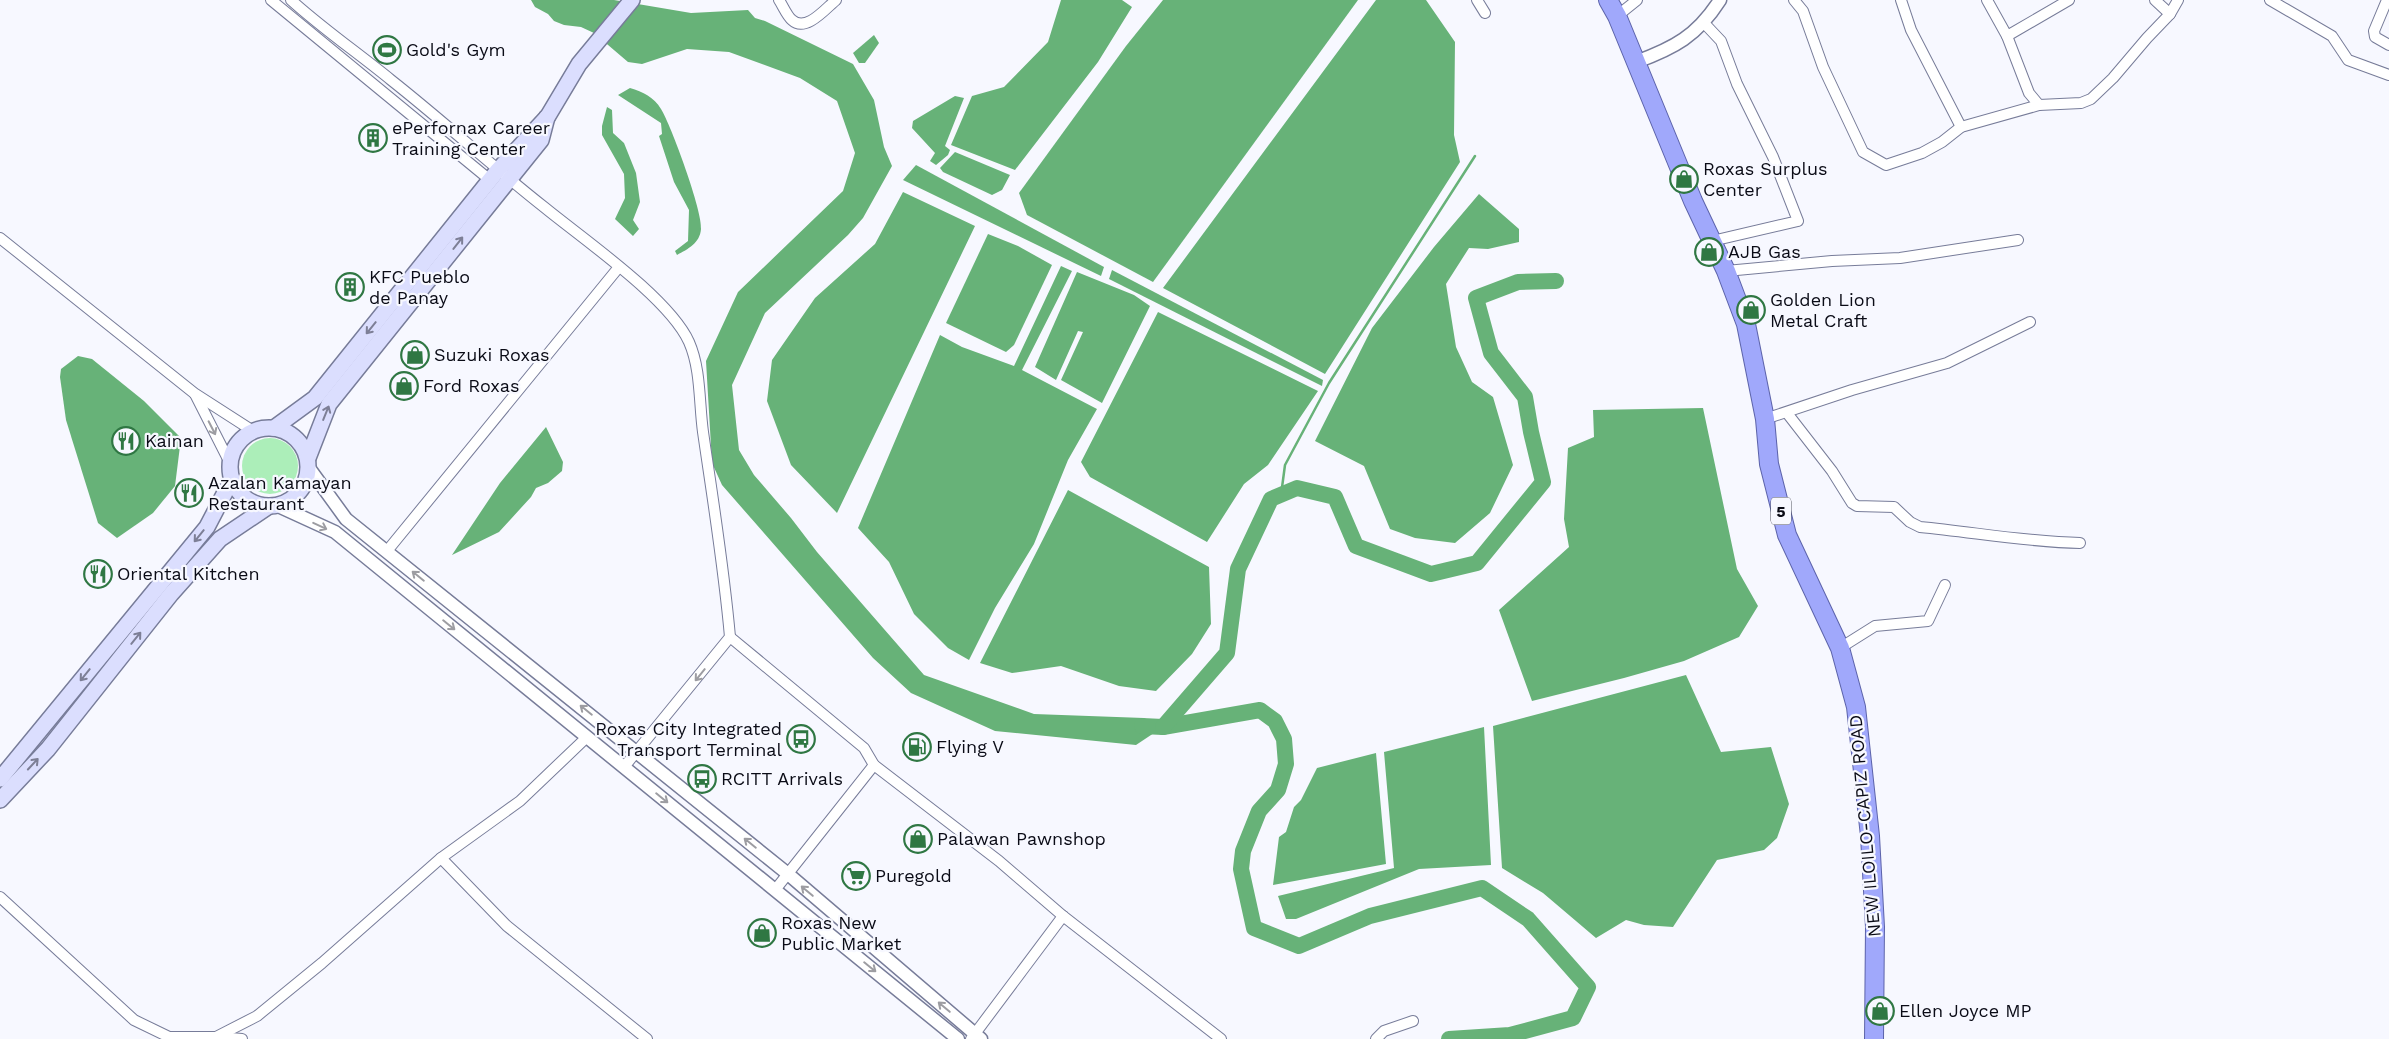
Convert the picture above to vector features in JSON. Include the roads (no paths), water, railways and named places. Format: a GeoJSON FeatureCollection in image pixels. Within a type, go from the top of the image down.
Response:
{"type":"FeatureCollection","features":[{"type":"Feature","properties":{"kind":"highway","name":"NEW ILOILO-CAPIZ ROAD"},"geometry":{"type":"LineString","coordinates":[[1608,0],[1617,16],[1726,271],[1746,324],[1765,419],[1769,464],[1787,535],[1840,648],[1856,707],[1869,827],[1875,927],[1875,1039]]}},
{"type":"Feature","properties":{"kind":"main road"},"geometry":{"type":"LineString","coordinates":[[274,428],[315,398],[499,176],[541,140],[548,116],[579,64],[632,0]]}},
{"type":"Feature","properties":{"kind":"main road"},"geometry":{"type":"LineString","coordinates":[[0,800],[48,749],[171,594],[220,539],[273,506],[289,501],[299,492],[306,481],[308,463],[329,404],[499,176]]}},
{"type":"Feature","properties":{"kind":"main road"},"geometry":{"type":"LineString","coordinates":[[273,506],[257,504],[246,498],[238,490],[232,479],[230,463],[238,443],[253,431],[274,428],[290,433],[296,438],[301,444],[308,463]]}},
{"type":"Feature","properties":{"kind":"main road"},"geometry":{"type":"LineString","coordinates":[[0,779],[207,527],[232,479]]}},
{"type":"Feature","properties":{"kind":"street"},"geometry":{"type":"LineString","coordinates":[[271,0],[309,32],[390,79],[499,176]]}},
{"type":"Feature","properties":{"kind":"street"},"geometry":{"type":"LineString","coordinates":[[291,0],[316,22],[382,90],[619,267],[671,317],[688,340],[695,359],[708,463],[718,522],[730,637],[864,748],[874,765],[999,861],[1063,916],[1221,1039]]}},
{"type":"Feature","properties":{"kind":"street"},"geometry":{"type":"LineString","coordinates":[[779,0],[792,21],[800,24],[808,23],[836,0]]}},
{"type":"Feature","properties":{"kind":"street"},"geometry":{"type":"LineString","coordinates":[[1477,0],[1485,13]]}},
{"type":"Feature","properties":{"kind":"street"},"geometry":{"type":"LineString","coordinates":[[1617,16],[1637,0]]}},
{"type":"Feature","properties":{"kind":"street"},"geometry":{"type":"LineString","coordinates":[[1636,62],[1668,50],[1692,35],[1704,23],[1720,0]]}},
{"type":"Feature","properties":{"kind":"street"},"geometry":{"type":"LineString","coordinates":[[1794,0],[1802,11],[1823,67],[1863,152],[1886,165],[1922,153],[1942,142],[1962,127],[2039,105],[2080,103],[2091,99],[2113,78],[2170,14],[2178,0]]}},
{"type":"Feature","properties":{"kind":"street"},"geometry":{"type":"LineString","coordinates":[[1901,0],[1911,30],[1962,127]]}},
{"type":"Feature","properties":{"kind":"street"},"geometry":{"type":"LineString","coordinates":[[1987,0],[2007,36],[2029,92],[2039,105]]}},
{"type":"Feature","properties":{"kind":"street"},"geometry":{"type":"LineString","coordinates":[[2007,36],[2069,0]]}},
{"type":"Feature","properties":{"kind":"street"},"geometry":{"type":"LineString","coordinates":[[2155,0],[2170,14]]}},
{"type":"Feature","properties":{"kind":"street"},"geometry":{"type":"LineString","coordinates":[[2270,0],[2332,36],[2348,60],[2389,75]]}},
{"type":"Feature","properties":{"kind":"street"},"geometry":{"type":"LineString","coordinates":[[2387,0],[2374,31],[2375,37],[2389,45]]}},
{"type":"Feature","properties":{"kind":"street"},"geometry":{"type":"LineString","coordinates":[[309,32],[316,22]]}},
{"type":"Feature","properties":{"kind":"street"},"geometry":{"type":"LineString","coordinates":[[1704,23],[1722,41],[1737,84],[1773,157],[1798,222],[1712,241]]}},
{"type":"Feature","properties":{"kind":"street"},"geometry":{"type":"LineString","coordinates":[[382,90],[390,79]]}},
{"type":"Feature","properties":{"kind":"street"},"geometry":{"type":"LineString","coordinates":[[0,238],[194,393],[253,431]]}},
{"type":"Feature","properties":{"kind":"street"},"geometry":{"type":"LineString","coordinates":[[1726,271],[1832,261],[1900,258],[2018,240]]}},
{"type":"Feature","properties":{"kind":"street"},"geometry":{"type":"LineString","coordinates":[[387,552],[619,267]]}},
{"type":"Feature","properties":{"kind":"street"},"geometry":{"type":"LineString","coordinates":[[1765,419],[1852,390],[1947,362],[2030,322]]}},
{"type":"Feature","properties":{"kind":"street"},"geometry":{"type":"LineString","coordinates":[[194,393],[230,463]]}},
{"type":"Feature","properties":{"kind":"street"},"geometry":{"type":"LineString","coordinates":[[1786,413],[1832,471],[1852,503],[1857,506],[1894,507],[1910,522],[1920,527],[2029,538],[2049,542],[2080,543]]}},
{"type":"Feature","properties":{"kind":"street"},"geometry":{"type":"LineString","coordinates":[[308,463],[346,518],[638,751],[788,874],[976,1037],[1063,916]]}},
{"type":"Feature","properties":{"kind":"street"},"geometry":{"type":"LineString","coordinates":[[273,506],[335,532],[958,1039]]}},
{"type":"Feature","properties":{"kind":"street"},"geometry":{"type":"LineString","coordinates":[[1840,648],[1875,626],[1928,620],[1945,585]]}},
{"type":"Feature","properties":{"kind":"street"},"geometry":{"type":"LineString","coordinates":[[624,767],[730,637]]}},
{"type":"Feature","properties":{"kind":"street"},"geometry":{"type":"LineString","coordinates":[[214,1038],[264,1010],[322,963],[441,858],[520,802],[587,737]]}},
{"type":"Feature","properties":{"kind":"street"},"geometry":{"type":"LineString","coordinates":[[775,890],[874,765]]}},
{"type":"Feature","properties":{"kind":"street"},"geometry":{"type":"LineString","coordinates":[[441,858],[507,926],[647,1039]]}},
{"type":"Feature","properties":{"kind":"street"},"geometry":{"type":"LineString","coordinates":[[0,897],[134,1020],[169,1037],[242,1039]]}},
{"type":"Feature","properties":{"kind":"street"},"geometry":{"type":"LineString","coordinates":[[1376,1039],[1384,1031],[1413,1021]]}},
{"type":"Feature","properties":{"kind":"waterway"},"geometry":{"type":"LineString","coordinates":[[1281,495],[1285,465],[1329,383],[1475,156]]}},
{"type":"Feature","properties":{"kind":"waterway"},"geometry":{"type":"LineString","coordinates":[[1163,727],[1227,653],[1238,569],[1271,499],[1297,488],[1335,497],[1356,546],[1431,574],[1477,563],[1543,482],[1525,397],[1491,353],[1476,298],[1518,282],[1556,281]]}},
{"type":"Feature","properties":{"kind":"waterway"},"geometry":{"type":"LineString","coordinates":[[1142,726],[1163,727],[1260,710],[1275,721],[1284,739],[1286,764],[1278,790],[1259,811],[1243,851],[1241,869],[1254,928],[1299,946],[1370,916],[1482,888],[1528,919],[1588,987],[1573,1018],[1510,1035],[1449,1039]]}},
{"type":"Feature","properties":{"kind":"place","name":"Gold's Gym"},"geometry":{"type":"Point","coordinates":[387,50]}},
{"type":"Feature","properties":{"kind":"place","name":"ePerfornax Career Training Center"},"geometry":{"type":"Point","coordinates":[373,138]}},
{"type":"Feature","properties":{"kind":"place","name":"Roxas Surplus Center"},"geometry":{"type":"Point","coordinates":[1684,179]}},
{"type":"Feature","properties":{"kind":"place","name":"AJB Gas"},"geometry":{"type":"Point","coordinates":[1709,252]}},
{"type":"Feature","properties":{"kind":"place","name":"KFC Pueblo de Panay"},"geometry":{"type":"Point","coordinates":[350,287]}},
{"type":"Feature","properties":{"kind":"place","name":"Golden Lion Metal Craft"},"geometry":{"type":"Point","coordinates":[1751,310]}},
{"type":"Feature","properties":{"kind":"place","name":"Suzuki Roxas"},"geometry":{"type":"Point","coordinates":[415,355]}},
{"type":"Feature","properties":{"kind":"place","name":"Ford Roxas"},"geometry":{"type":"Point","coordinates":[404,386]}},
{"type":"Feature","properties":{"kind":"place","name":"Kainan"},"geometry":{"type":"Point","coordinates":[126,441]}},
{"type":"Feature","properties":{"kind":"place","name":"Azalan Kamayan Restaurant"},"geometry":{"type":"Point","coordinates":[189,493]}},
{"type":"Feature","properties":{"kind":"place","name":"Oriental Kitchen"},"geometry":{"type":"Point","coordinates":[98,574]}},
{"type":"Feature","properties":{"kind":"place","name":"Roxas City Integrated Transport Terminal"},"geometry":{"type":"Point","coordinates":[801,739]}},
{"type":"Feature","properties":{"kind":"place","name":"Flying V"},"geometry":{"type":"Point","coordinates":[917,747]}},
{"type":"Feature","properties":{"kind":"place","name":"RCITT Arrivals"},"geometry":{"type":"Point","coordinates":[702,779]}},
{"type":"Feature","properties":{"kind":"place","name":"Palawan Pawnshop"},"geometry":{"type":"Point","coordinates":[918,839]}},
{"type":"Feature","properties":{"kind":"place","name":"Puregold"},"geometry":{"type":"Point","coordinates":[856,876]}},
{"type":"Feature","properties":{"kind":"place","name":"Roxas New Public Market"},"geometry":{"type":"Point","coordinates":[762,933]}},
{"type":"Feature","properties":{"kind":"place","name":"Ellen Joyce MP"},"geometry":{"type":"Point","coordinates":[1880,1011]}}]}
